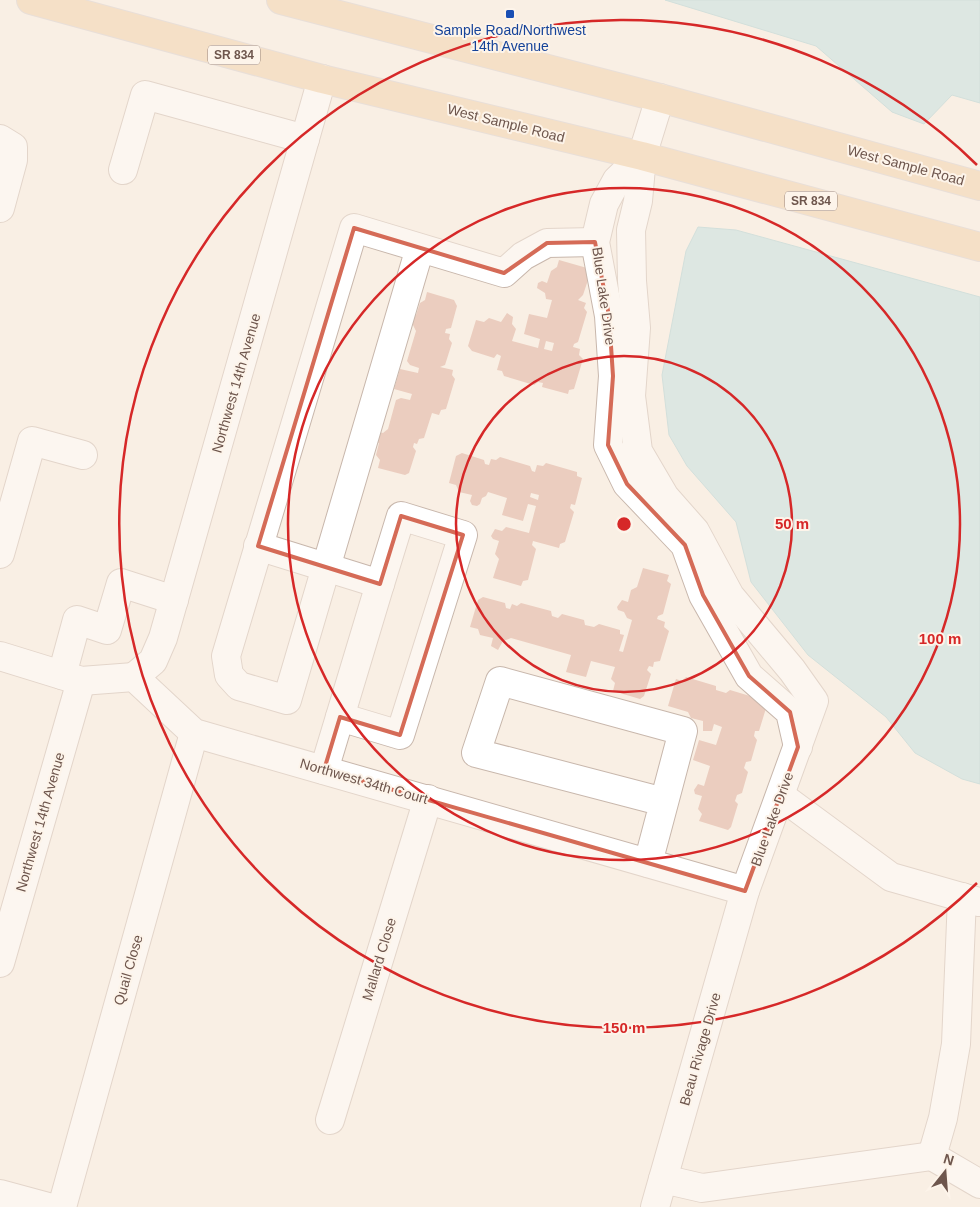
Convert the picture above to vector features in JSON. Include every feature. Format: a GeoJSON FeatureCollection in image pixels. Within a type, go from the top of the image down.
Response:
{"type":"FeatureCollection","features":[{"type":"Feature","properties":{"kind":"main road","name":"West Sample Road"},"geometry":{"type":"LineString","coordinates":[[31,0],[322,79],[642,156],[980,247]]}},
{"type":"Feature","properties":{"kind":"main road","name":"West Sample Road"},"geometry":{"type":"LineString","coordinates":[[280,0],[660,98],[980,186]]}},
{"type":"Feature","properties":{"kind":"street","name":"Northwest 14th Avenue"},"geometry":{"type":"LineString","coordinates":[[134,677],[153,662],[163,638],[322,79]]}},
{"type":"Feature","properties":{"kind":"street"},"geometry":{"type":"LineString","coordinates":[[123,170],[145,95],[305,139]]}},
{"type":"Feature","properties":{"kind":"street","name":"Blue Lake Drive"},"geometry":{"type":"LineString","coordinates":[[660,98],[642,156],[638,201],[631,230],[632,281],[636,328],[631,396],[638,452],[665,497],[695,531],[730,596],[792,670],[814,702],[745,892]]}},
{"type":"Feature","properties":{"kind":"street"},"geometry":{"type":"LineString","coordinates":[[0,139],[13,147],[14,160],[0,208]]}},
{"type":"Feature","properties":{"kind":"street","name":"Blue Lake Drive"},"geometry":{"type":"LineString","coordinates":[[642,156],[617,180],[604,204],[595,242],[610,324],[613,376],[608,446],[627,484],[686,545],[703,595],[749,676],[790,712],[798,747]]}},
{"type":"Feature","properties":{"kind":"street"},"geometry":{"type":"LineString","coordinates":[[420,248],[287,700],[239,686],[229,675],[226,656],[354,228],[504,273],[523,256],[547,242],[595,242]]}},
{"type":"Feature","properties":{"kind":"street"},"geometry":{"type":"LineString","coordinates":[[0,554],[32,440],[83,455]]}},
{"type":"Feature","properties":{"kind":"street"},"geometry":{"type":"LineString","coordinates":[[324,770],[380,584],[401,516],[463,535],[400,735],[340,717]]}},
{"type":"Feature","properties":{"kind":"street"},"geometry":{"type":"LineString","coordinates":[[258,546],[380,584]]}},
{"type":"Feature","properties":{"kind":"street","name":"Northwest 14th Avenue"},"geometry":{"type":"LineString","coordinates":[[0,963],[72,678],[76,620],[107,630],[121,583],[174,600]]}},
{"type":"Feature","properties":{"kind":"street"},"geometry":{"type":"LineString","coordinates":[[0,656],[72,678],[134,677]]}},
{"type":"Feature","properties":{"kind":"street","name":"Northwest 34th Court"},"geometry":{"type":"LineString","coordinates":[[134,677],[194,733],[745,892]]}},
{"type":"Feature","properties":{"kind":"street"},"geometry":{"type":"LineString","coordinates":[[648,863],[683,731],[500,681],[476,753],[664,802]]}},
{"type":"Feature","properties":{"kind":"street","name":"Quail Close"},"geometry":{"type":"LineString","coordinates":[[62,1207],[194,733]]}},
{"type":"Feature","properties":{"kind":"street"},"geometry":{"type":"LineString","coordinates":[[781,796],[891,876],[971,900],[956,1044],[943,1118],[932,1156]]}},
{"type":"Feature","properties":{"kind":"street","name":"Mallard Close"},"geometry":{"type":"LineString","coordinates":[[330,1120],[428,799]]}},
{"type":"Feature","properties":{"kind":"street","name":"Beau Rivage Drive"},"geometry":{"type":"LineString","coordinates":[[655,1207],[745,892]]}},
{"type":"Feature","properties":{"kind":"street"},"geometry":{"type":"LineString","coordinates":[[663,1178],[702,1188],[932,1156],[980,1184]]}},
{"type":"Feature","properties":{"kind":"street"},"geometry":{"type":"LineString","coordinates":[[0,1194],[48,1207]]}},
{"type":"Feature","properties":{"kind":"highlighted area"},"geometry":{"type":"Polygon","coordinates":[[[354,228],[504,273],[547,243],[595,242],[609,316],[613,376],[608,445],[627,484],[685,545],[703,595],[749,676],[790,712],[798,747],[745,891],[324,770],[340,717],[400,735],[463,535],[401,516],[380,584],[258,546],[354,228]]]}},
{"type":"Feature","properties":{"kind":"water"},"geometry":{"type":"Polygon","coordinates":[[[665,0],[980,0],[980,103],[952,95],[924,124],[892,112],[816,46],[665,0]]]}},
{"type":"Feature","properties":{"kind":"water"},"geometry":{"type":"Polygon","coordinates":[[[698,227],[736,230],[980,297],[980,784],[962,779],[915,753],[886,717],[808,655],[751,582],[736,522],[687,466],[669,435],[662,375],[686,251],[698,227]]]}},
{"type":"Feature","properties":{"kind":"building"},"geometry":{"type":"Polygon","coordinates":[[[559,260],[587,268],[590,274],[583,295],[578,300],[586,303],[584,308],[587,312],[578,342],[573,347],[580,349],[579,355],[583,359],[574,389],[569,390],[568,394],[542,387],[543,383],[538,382],[534,385],[504,376],[502,371],[497,370],[501,356],[497,354],[494,358],[472,351],[468,346],[476,320],[484,322],[489,318],[501,322],[507,313],[513,317],[512,324],[516,329],[512,341],[538,348],[540,339],[524,334],[529,314],[547,318],[552,300],[546,299],[545,293],[537,288],[538,283],[542,281],[547,283],[551,271],[557,267],[559,260]],[[546,341],[544,349],[552,351],[554,343],[546,341]]]}},
{"type":"Feature","properties":{"kind":"building"},"geometry":{"type":"Polygon","coordinates":[[[427,292],[454,300],[457,306],[451,328],[446,329],[445,333],[450,334],[449,339],[452,343],[445,365],[440,367],[453,370],[452,375],[455,379],[446,409],[441,410],[439,415],[432,413],[424,438],[419,439],[417,444],[414,443],[413,447],[416,451],[409,473],[405,475],[378,468],[380,460],[376,455],[379,443],[373,441],[376,431],[383,433],[388,429],[396,400],[401,398],[410,400],[412,394],[394,389],[400,369],[418,373],[419,368],[410,365],[407,361],[416,331],[413,325],[407,323],[409,313],[416,315],[420,303],[425,300],[427,292]]]}},
{"type":"Feature","properties":{"kind":"building"},"geometry":{"type":"Polygon","coordinates":[[[462,453],[484,460],[485,464],[489,465],[491,459],[496,460],[500,457],[530,466],[532,471],[535,472],[537,465],[543,466],[546,463],[577,472],[577,476],[582,478],[575,505],[571,504],[570,508],[574,512],[565,542],[560,544],[559,548],[533,541],[532,545],[536,549],[528,580],[523,581],[521,586],[493,578],[499,559],[495,554],[499,541],[491,536],[495,529],[502,531],[506,527],[529,533],[536,506],[528,504],[523,521],[502,515],[507,498],[488,492],[482,498],[480,504],[477,506],[472,505],[470,501],[472,495],[459,492],[456,485],[449,483],[456,456],[462,453]],[[531,493],[530,497],[538,500],[539,495],[531,493]]]}},
{"type":"Feature","properties":{"kind":"building"},"geometry":{"type":"Polygon","coordinates":[[[643,568],[669,575],[667,581],[671,584],[663,614],[658,616],[657,619],[665,622],[664,627],[669,631],[660,661],[654,662],[653,667],[649,666],[647,670],[651,674],[644,696],[640,699],[613,691],[615,683],[611,679],[615,667],[591,661],[586,677],[566,672],[571,655],[511,638],[503,641],[498,650],[491,646],[493,638],[480,635],[478,629],[470,627],[478,600],[483,597],[505,603],[506,608],[510,609],[512,604],[517,606],[521,603],[551,611],[552,616],[558,618],[562,614],[584,620],[585,625],[594,627],[599,624],[620,630],[620,634],[624,635],[619,651],[623,652],[632,620],[627,618],[624,612],[618,610],[617,607],[622,600],[628,602],[631,590],[637,587],[643,568]]]}},
{"type":"Feature","properties":{"kind":"building"},"geometry":{"type":"Polygon","coordinates":[[[686,677],[716,686],[716,690],[726,693],[730,690],[760,699],[767,705],[759,731],[755,731],[754,736],[757,740],[751,761],[746,762],[744,768],[748,772],[742,793],[737,795],[735,801],[738,804],[731,827],[728,830],[699,821],[702,814],[698,809],[702,796],[695,794],[694,790],[698,784],[704,786],[710,766],[693,760],[699,740],[716,745],[722,727],[714,724],[712,731],[703,731],[703,721],[691,718],[688,712],[668,706],[676,679],[682,681],[686,677]]]}},
{"type":"Feature","properties":{"kind":"place","name":"Sample Road/Northwest 14th Avenue"},"geometry":{"type":"Point","coordinates":[510,14]}}]}
